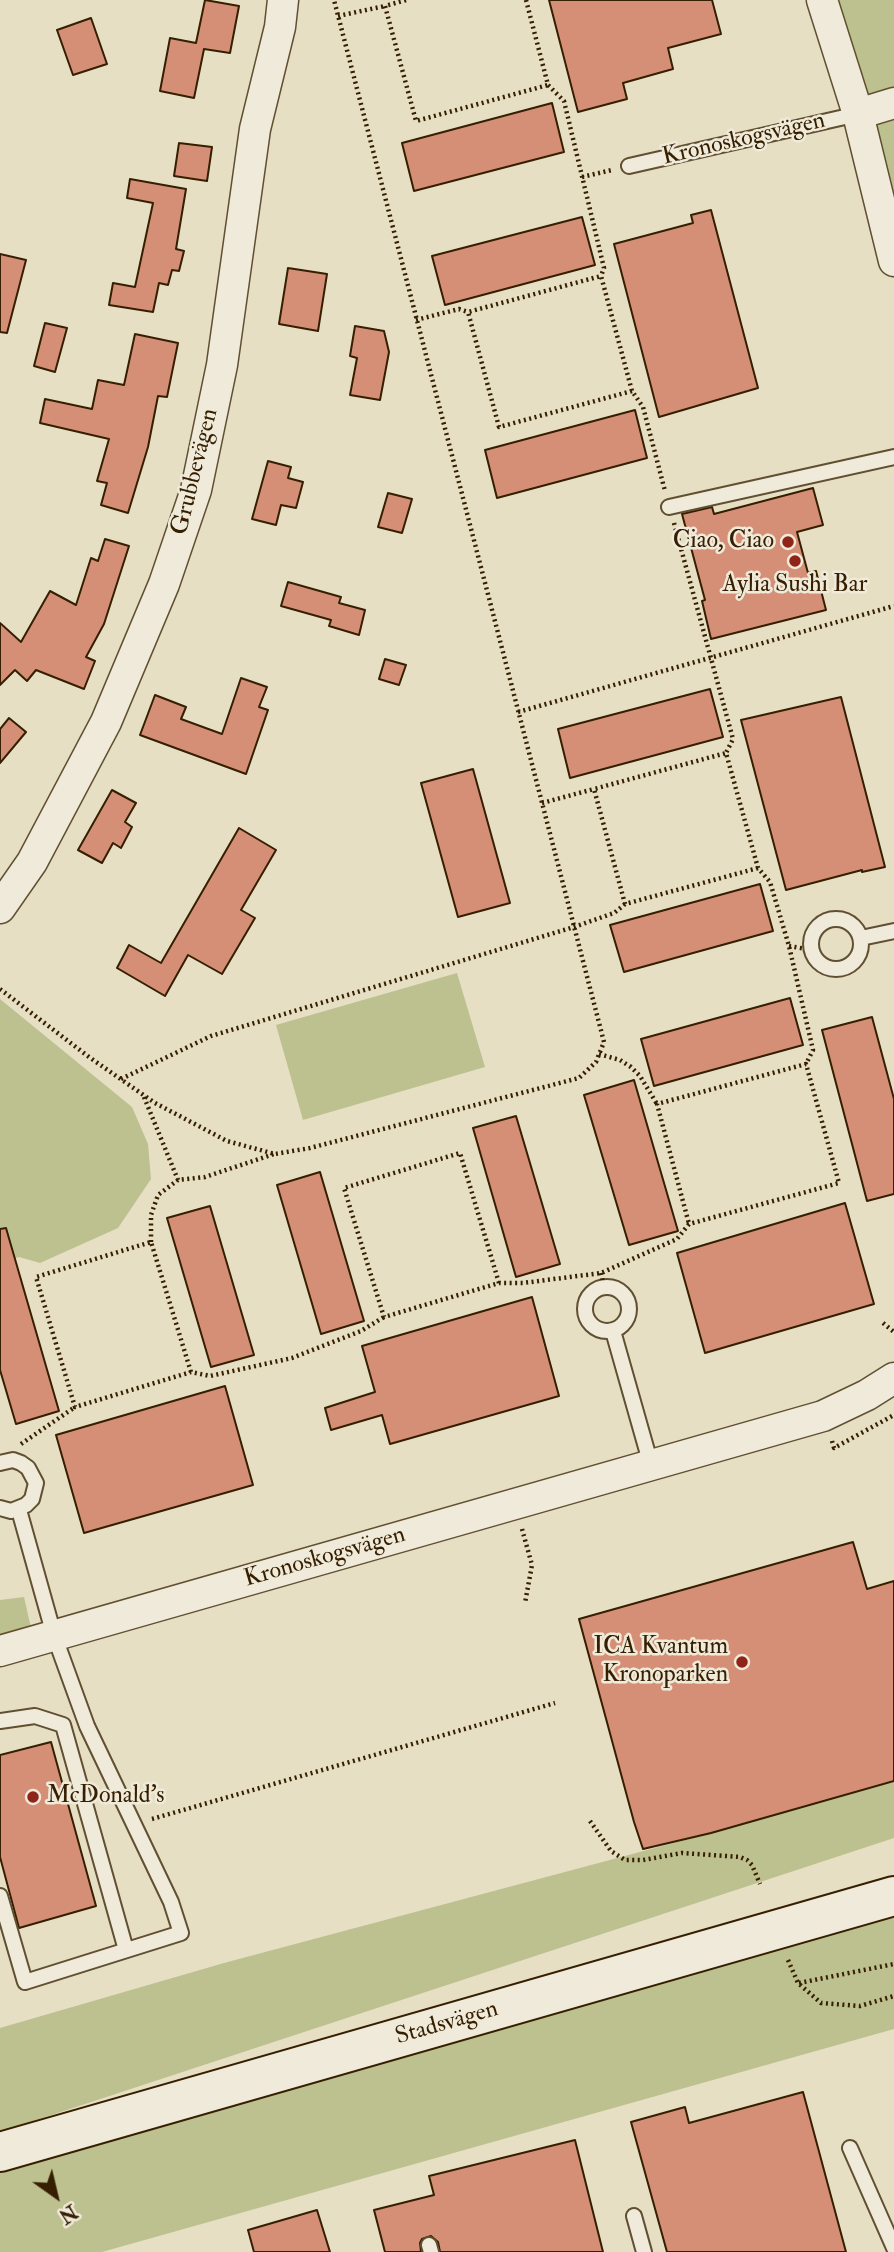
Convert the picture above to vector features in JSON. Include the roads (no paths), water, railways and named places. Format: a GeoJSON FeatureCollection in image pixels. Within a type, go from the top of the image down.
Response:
{"type":"FeatureCollection","features":[{"type":"Feature","properties":{"kind":"main road","name":"Stadsvägen"},"geometry":{"type":"LineString","coordinates":[[0,2152],[894,1896]]}},
{"type":"Feature","properties":{"kind":"street","name":"Grubbevägen"},"geometry":{"type":"LineString","coordinates":[[0,908],[32,862],[106,722],[164,584],[196,491],[222,365],[255,129],[280,27],[283,0]]}},
{"type":"Feature","properties":{"kind":"street","name":"Kronoskogsvägen"},"geometry":{"type":"LineString","coordinates":[[822,0],[858,114],[894,261]]}},
{"type":"Feature","properties":{"kind":"street"},"geometry":{"type":"LineString","coordinates":[[858,114],[894,103]]}},
{"type":"Feature","properties":{"kind":"street","name":"Kronoskogsvägen"},"geometry":{"type":"LineString","coordinates":[[0,1651],[823,1416],[867,1395],[894,1378]]}},
{"type":"Feature","properties":{"kind":"lane","name":"Kronoskogsvägen"},"geometry":{"type":"LineString","coordinates":[[629,166],[858,114]]}},
{"type":"Feature","properties":{"kind":"lane"},"geometry":{"type":"LineString","coordinates":[[669,507],[894,457]]}},
{"type":"Feature","properties":{"kind":"lane"},"geometry":{"type":"LineString","coordinates":[[830,920],[846,921],[858,931],[861,939],[859,955],[846,967],[830,968],[822,964],[812,950],[811,943],[817,928],[830,920]]}},
{"type":"Feature","properties":{"kind":"lane"},"geometry":{"type":"LineString","coordinates":[[861,939],[894,931]]}},
{"type":"Feature","properties":{"kind":"lane"},"geometry":{"type":"LineString","coordinates":[[603,1280],[622,1294],[629,1310],[626,1320],[613,1331],[605,1332],[592,1326],[584,1311],[586,1302],[603,1280]]}},
{"type":"Feature","properties":{"kind":"lane"},"geometry":{"type":"LineString","coordinates":[[613,1331],[651,1465]]}},
{"type":"Feature","properties":{"kind":"lane"},"geometry":{"type":"LineString","coordinates":[[0,1508],[19,1510],[32,1499],[36,1483],[28,1468],[21,1462],[2,1462]]}},
{"type":"Feature","properties":{"kind":"lane"},"geometry":{"type":"LineString","coordinates":[[0,1896],[25,1982],[181,1933],[166,1892],[87,1726],[54,1635],[19,1510]]}},
{"type":"Feature","properties":{"kind":"lane"},"geometry":{"type":"LineString","coordinates":[[0,1721],[35,1716],[64,1726],[126,1950]]}},
{"type":"Feature","properties":{"kind":"lane"},"geometry":{"type":"LineString","coordinates":[[850,2148],[894,2248]]}},
{"type":"Feature","properties":{"kind":"lane"},"geometry":{"type":"LineString","coordinates":[[634,2216],[644,2252]]}},
{"type":"Feature","properties":{"kind":"place","name":"Ciao, Ciao"},"geometry":{"type":"Point","coordinates":[788,542]}},
{"type":"Feature","properties":{"kind":"place","name":"Aylia Sushi Bar"},"geometry":{"type":"Point","coordinates":[795,561]}},
{"type":"Feature","properties":{"kind":"place","name":"ICA Kvantum Kronoparken"},"geometry":{"type":"Point","coordinates":[742,1662]}},
{"type":"Feature","properties":{"kind":"place","name":"McDonald's"},"geometry":{"type":"Point","coordinates":[33,1797]}}]}
